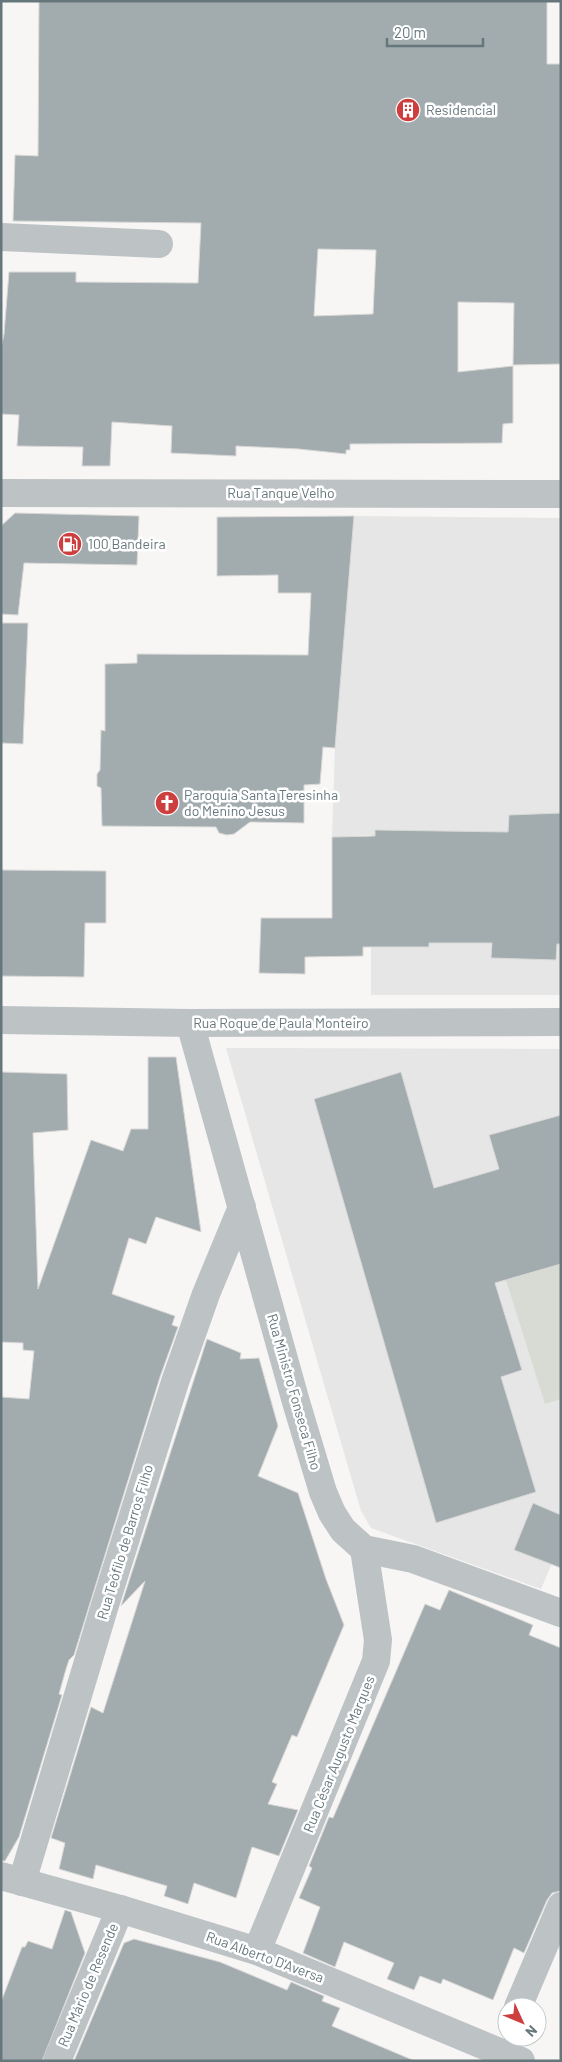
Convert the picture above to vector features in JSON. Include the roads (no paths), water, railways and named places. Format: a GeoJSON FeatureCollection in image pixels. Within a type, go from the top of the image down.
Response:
{"type":"FeatureCollection","features":[{"type":"Feature","properties":{"kind":"street"},"geometry":{"type":"LineString","coordinates":[[1,237],[159,244]]}},
{"type":"Feature","properties":{"kind":"street","name":"Rua Tanque Velho"},"geometry":{"type":"LineString","coordinates":[[1,493],[561,494]]}},
{"type":"Feature","properties":{"kind":"street","name":"Rua Roque de Paula Monteiro"},"geometry":{"type":"LineString","coordinates":[[1,1020],[190,1023],[561,1022]]}},
{"type":"Feature","properties":{"kind":"street","name":"Rua Ministro Fonseca Filho"},"geometry":{"type":"LineString","coordinates":[[190,1023],[296,1402],[323,1492],[332,1513],[343,1530],[364,1549],[413,1560],[561,1613]]}},
{"type":"Feature","properties":{"kind":"street","name":"Rua Teófilo de Barros Filho"},"geometry":{"type":"LineString","coordinates":[[12,1879],[57,1771],[105,1605],[175,1382],[206,1294],[242,1207]]}},
{"type":"Feature","properties":{"kind":"street","name":"Rua César Augusto Marques"},"geometry":{"type":"LineString","coordinates":[[257,1951],[376,1661],[378,1640],[364,1549]]}},
{"type":"Feature","properties":{"kind":"street","name":"Rua Alberto D'Aversa"},"geometry":{"type":"LineString","coordinates":[[12,1879],[120,1908],[257,1951],[509,2049]]}},
{"type":"Feature","properties":{"kind":"street"},"geometry":{"type":"LineString","coordinates":[[522,1997],[561,1906]]}},
{"type":"Feature","properties":{"kind":"street","name":"Rua Mário de Resende"},"geometry":{"type":"LineString","coordinates":[[57,2061],[120,1908]]}},
{"type":"Feature","properties":{"kind":"place","name":"Residencial"},"geometry":{"type":"Point","coordinates":[408,110]}},
{"type":"Feature","properties":{"kind":"place","name":"100 Bandeira"},"geometry":{"type":"Point","coordinates":[70,544]}},
{"type":"Feature","properties":{"kind":"place","name":"Paroquia Santa Teresinha do Menino Jesus"},"geometry":{"type":"Point","coordinates":[167,803]}}]}
